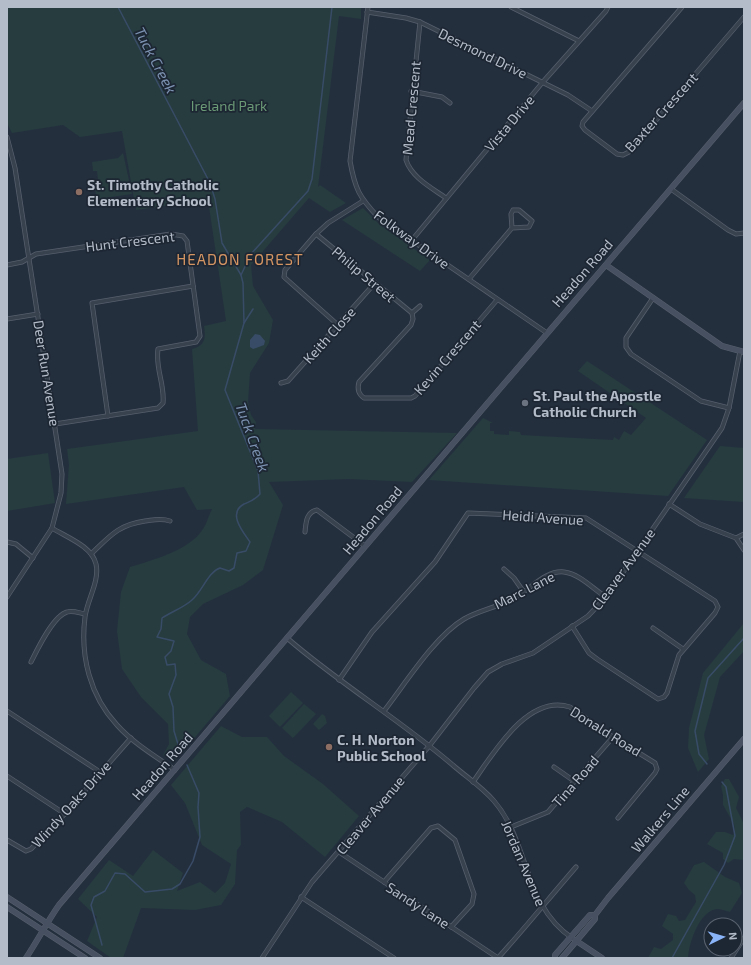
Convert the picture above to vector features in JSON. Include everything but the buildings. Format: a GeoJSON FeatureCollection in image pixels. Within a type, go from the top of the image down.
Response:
{"type":"FeatureCollection","features":[{"type":"Feature","properties":{"kind":"street","name":"Folkway Drive"},"geometry":{"type":"LineString","coordinates":[[368,7],[350,161],[354,180],[363,201],[379,218],[547,333]]}},
{"type":"Feature","properties":{"kind":"street"},"geometry":{"type":"LineString","coordinates":[[511,7],[579,41]]}},
{"type":"Feature","properties":{"kind":"street","name":"Vista Drive"},"geometry":{"type":"LineString","coordinates":[[412,240],[542,83],[608,7]]}},
{"type":"Feature","properties":{"kind":"street"},"geometry":{"type":"LineString","coordinates":[[592,111],[682,7]]}},
{"type":"Feature","properties":{"kind":"street","name":"Desmond Drive"},"geometry":{"type":"LineString","coordinates":[[367,12],[406,18],[420,22],[568,95],[592,111]]}},
{"type":"Feature","properties":{"kind":"street","name":"Baxter Crescent"},"geometry":{"type":"LineString","coordinates":[[592,111],[583,122],[582,126],[585,130],[617,154],[623,155],[628,152],[744,18]]}},
{"type":"Feature","properties":{"kind":"street","name":"Mead Crescent"},"geometry":{"type":"LineString","coordinates":[[420,22],[411,91],[406,160],[415,176],[446,198]]}},
{"type":"Feature","properties":{"kind":"street"},"geometry":{"type":"LineString","coordinates":[[411,91],[442,97],[450,103]]}},
{"type":"Feature","properties":{"kind":"street","name":"Headon Road"},"geometry":{"type":"LineString","coordinates":[[26,958],[46,923],[59,905],[744,102]]}},
{"type":"Feature","properties":{"kind":"street","name":"Deer Run Avenue"},"geometry":{"type":"LineString","coordinates":[[7,137],[14,159],[62,474],[60,493],[52,528],[7,597]]}},
{"type":"Feature","properties":{"kind":"street"},"geometry":{"type":"LineString","coordinates":[[670,189],[728,230],[736,234],[744,233]]}},
{"type":"Feature","properties":{"kind":"street"},"geometry":{"type":"LineString","coordinates":[[338,325],[284,277],[285,270],[316,234],[328,223],[363,201]]}},
{"type":"Feature","properties":{"kind":"street"},"geometry":{"type":"LineString","coordinates":[[469,279],[512,228],[511,214],[513,210],[519,210],[532,221],[529,227],[512,228]]}},
{"type":"Feature","properties":{"kind":"street","name":"Hunt Crescent"},"geometry":{"type":"LineString","coordinates":[[7,265],[22,262],[36,254],[178,234],[183,236],[187,241],[200,336],[196,342],[158,350],[157,358],[164,396],[163,403],[158,408],[55,424]]}},
{"type":"Feature","properties":{"kind":"street","name":"Philip Street"},"geometry":{"type":"LineString","coordinates":[[316,234],[374,284],[412,313]]}},
{"type":"Feature","properties":{"kind":"street"},"geometry":{"type":"LineString","coordinates":[[606,265],[722,346],[742,351]]}},
{"type":"Feature","properties":{"kind":"street","name":"Keith Close"},"geometry":{"type":"LineString","coordinates":[[281,383],[288,381],[374,284]]}},
{"type":"Feature","properties":{"kind":"street"},"geometry":{"type":"LineString","coordinates":[[108,416],[92,304],[193,286]]}},
{"type":"Feature","properties":{"kind":"street"},"geometry":{"type":"LineString","coordinates":[[653,298],[626,338],[626,347],[631,354],[701,401],[729,408]]}},
{"type":"Feature","properties":{"kind":"street","name":"Kevin Crescent"},"geometry":{"type":"LineString","coordinates":[[420,306],[412,313],[413,319],[411,325],[359,382],[357,388],[360,395],[364,398],[411,398],[415,396],[497,300]]}},
{"type":"Feature","properties":{"kind":"street"},"geometry":{"type":"LineString","coordinates":[[7,319],[38,314]]}},
{"type":"Feature","properties":{"kind":"street","name":"Cleaver Avenue"},"geometry":{"type":"LineString","coordinates":[[262,958],[312,882],[430,745],[458,707],[488,672],[502,664],[533,653],[588,616],[606,597],[669,504],[716,439],[726,419],[742,351]]}},
{"type":"Feature","properties":{"kind":"street"},"geometry":{"type":"LineString","coordinates":[[669,504],[705,527],[736,538],[744,550]]}},
{"type":"Feature","properties":{"kind":"street"},"geometry":{"type":"LineString","coordinates":[[305,532],[308,516],[312,511],[317,510],[365,546]]}},
{"type":"Feature","properties":{"kind":"street","name":"Heidi Avenue"},"geometry":{"type":"LineString","coordinates":[[339,680],[372,632],[435,562],[468,513],[586,518],[716,601],[718,607],[715,613],[683,649],[675,665],[667,693],[664,697],[658,699],[589,653],[572,626]]}},
{"type":"Feature","properties":{"kind":"street"},"geometry":{"type":"LineString","coordinates":[[90,554],[118,529],[127,525],[162,519],[170,521]]}},
{"type":"Feature","properties":{"kind":"street"},"geometry":{"type":"LineString","coordinates":[[52,528],[85,548],[96,563],[96,577],[85,614],[83,645],[91,681],[97,698],[116,725],[130,738],[175,770]]}},
{"type":"Feature","properties":{"kind":"street"},"geometry":{"type":"LineString","coordinates":[[736,538],[744,534]]}},
{"type":"Feature","properties":{"kind":"street"},"geometry":{"type":"LineString","coordinates":[[7,542],[16,544],[33,558]]}},
{"type":"Feature","properties":{"kind":"street"},"geometry":{"type":"LineString","coordinates":[[504,569],[514,578],[523,591]]}},
{"type":"Feature","properties":{"kind":"street","name":"Marc Lane"},"geometry":{"type":"LineString","coordinates":[[384,711],[423,661],[455,625],[465,619],[515,598],[548,575],[564,572],[574,575],[606,597]]}},
{"type":"Feature","properties":{"kind":"street"},"geometry":{"type":"LineString","coordinates":[[32,662],[47,634],[61,615],[73,611],[85,614]]}},
{"type":"Feature","properties":{"kind":"street"},"geometry":{"type":"LineString","coordinates":[[653,628],[683,649]]}},
{"type":"Feature","properties":{"kind":"street","name":"Jordan Avenue"},"geometry":{"type":"LineString","coordinates":[[287,638],[339,680],[430,745],[493,800],[510,827],[542,907],[558,928],[574,939]]}},
{"type":"Feature","properties":{"kind":"street","name":"Donald Road"},"geometry":{"type":"LineString","coordinates":[[472,782],[518,723],[528,715],[554,704],[570,707],[612,737],[655,763],[657,769],[618,818]]}},
{"type":"Feature","properties":{"kind":"street"},"geometry":{"type":"LineString","coordinates":[[7,711],[100,772]]}},
{"type":"Feature","properties":{"kind":"street","name":"Tina Road"},"geometry":{"type":"LineString","coordinates":[[510,827],[548,812],[612,737]]}},
{"type":"Feature","properties":{"kind":"street","name":"Windy Oaks Drive"},"geometry":{"type":"LineString","coordinates":[[7,840],[26,851],[31,849],[65,814],[130,738]]}},
{"type":"Feature","properties":{"kind":"street","name":"Walkers Line"},"geometry":{"type":"LineString","coordinates":[[562,958],[590,915],[595,915],[744,741]]}},
{"type":"Feature","properties":{"kind":"street"},"geometry":{"type":"LineString","coordinates":[[554,767],[574,781]]}},
{"type":"Feature","properties":{"kind":"street"},"geometry":{"type":"LineString","coordinates":[[7,776],[65,814]]}},
{"type":"Feature","properties":{"kind":"street"},"geometry":{"type":"LineString","coordinates":[[384,882],[431,828],[438,826],[455,840],[474,894],[472,904],[451,927]]}},
{"type":"Feature","properties":{"kind":"street","name":"Sandy Lane"},"geometry":{"type":"LineString","coordinates":[[338,852],[498,958]]}},
{"type":"Feature","properties":{"kind":"street"},"geometry":{"type":"LineString","coordinates":[[498,958],[576,867]]}},
{"type":"Feature","properties":{"kind":"street"},"geometry":{"type":"LineString","coordinates":[[7,897],[100,958]]}},
{"type":"Feature","properties":{"kind":"street"},"geometry":{"type":"LineString","coordinates":[[301,897],[394,958]]}},
{"type":"Feature","properties":{"kind":"street"},"geometry":{"type":"LineString","coordinates":[[7,907],[85,958]]}},
{"type":"Feature","properties":{"kind":"street"},"geometry":{"type":"LineString","coordinates":[[731,958],[744,938]]}},
{"type":"Feature","properties":{"kind":"street"},"geometry":{"type":"LineString","coordinates":[[574,939],[602,958]]}},
{"type":"Feature","properties":{"kind":"street","name":"Walkers Line"},"geometry":{"type":"LineString","coordinates":[[555,958],[555,955],[574,939]]}},
{"type":"Feature","properties":{"kind":"green space","name":"Ireland Park"},"geometry":{"type":"Polygon","coordinates":[[[7,7],[361,8],[361,19],[339,16],[318,187],[320,185],[346,203],[330,212],[309,198],[251,265],[253,286],[273,320],[269,343],[250,373],[248,402],[251,415],[256,422],[255,429],[457,433],[412,482],[348,479],[269,482],[283,505],[263,570],[243,585],[203,604],[190,617],[187,634],[201,660],[226,674],[230,696],[174,762],[163,755],[169,744],[168,724],[141,697],[122,669],[117,631],[121,592],[130,567],[170,553],[189,543],[203,529],[212,509],[197,510],[184,487],[66,504],[69,465],[67,449],[198,431],[192,349],[200,346],[204,341],[204,326],[226,321],[208,200],[136,210],[122,131],[80,137],[63,125],[12,133],[7,123],[7,7]]]}},
{"type":"Feature","properties":{"kind":"green space"},"geometry":{"type":"Polygon","coordinates":[[[123,153],[132,194],[97,199],[95,190],[99,189],[97,171],[93,171],[92,162],[118,158],[123,153]]]}},
{"type":"Feature","properties":{"kind":"green space"},"geometry":{"type":"Polygon","coordinates":[[[363,208],[380,225],[430,260],[420,271],[342,220],[363,208]]]}},
{"type":"Feature","properties":{"kind":"green space"},"geometry":{"type":"Polygon","coordinates":[[[587,361],[707,440],[668,496],[429,480],[483,418],[493,423],[490,423],[490,431],[494,431],[494,434],[509,435],[509,431],[520,432],[521,435],[613,440],[614,437],[619,440],[624,431],[631,435],[646,418],[578,371],[587,361]]]}},
{"type":"Feature","properties":{"kind":"green space"},"geometry":{"type":"Polygon","coordinates":[[[720,446],[744,448],[744,502],[684,498],[720,446]]]}},
{"type":"Feature","properties":{"kind":"green space"},"geometry":{"type":"Polygon","coordinates":[[[48,453],[55,503],[7,511],[7,459],[48,453]]]}},
{"type":"Feature","properties":{"kind":"green space"},"geometry":{"type":"Polygon","coordinates":[[[744,623],[744,651],[720,677],[704,735],[709,759],[698,772],[688,748],[689,728],[703,673],[744,623]]]}},
{"type":"Feature","properties":{"kind":"green space"},"geometry":{"type":"Polygon","coordinates":[[[291,692],[303,703],[280,727],[269,716],[291,692]]]}},
{"type":"Feature","properties":{"kind":"green space"},"geometry":{"type":"Polygon","coordinates":[[[304,704],[316,714],[293,738],[282,728],[304,704]]]}},
{"type":"Feature","properties":{"kind":"green space"},"geometry":{"type":"Polygon","coordinates":[[[322,714],[325,716],[327,723],[319,730],[313,724],[322,714]]]}},
{"type":"Feature","properties":{"kind":"green space"},"geometry":{"type":"Polygon","coordinates":[[[221,726],[242,737],[267,737],[284,756],[323,784],[359,816],[325,857],[282,822],[247,807],[240,812],[241,845],[237,850],[235,884],[221,905],[195,910],[141,908],[123,958],[111,958],[87,941],[97,917],[78,899],[109,860],[133,876],[153,850],[183,873],[177,891],[200,882],[215,893],[225,883],[231,864],[202,845],[185,803],[171,785],[221,726]]]}},
{"type":"Feature","properties":{"kind":"green space"},"geometry":{"type":"Polygon","coordinates":[[[725,779],[729,779],[739,797],[736,808],[744,824],[744,860],[734,859],[728,863],[723,859],[723,853],[707,844],[716,832],[725,832],[733,835],[735,831],[734,824],[723,805],[721,786],[725,779]]]}},
{"type":"Feature","properties":{"kind":"green space"},"geometry":{"type":"Polygon","coordinates":[[[704,862],[725,877],[739,883],[742,893],[730,912],[717,909],[711,911],[703,917],[690,944],[688,958],[648,958],[654,947],[661,949],[673,940],[673,934],[662,926],[668,914],[676,916],[679,921],[685,920],[696,902],[695,895],[684,883],[694,865],[704,862]]]}},
{"type":"Feature","properties":{"kind":"water"},"geometry":{"type":"Polygon","coordinates":[[[255,334],[260,335],[265,341],[264,345],[253,349],[250,347],[250,340],[255,334]]]}},
{"type":"Feature","properties":{"kind":"waterway","name":"Tuck Creek"},"geometry":{"type":"LineString","coordinates":[[118,7],[210,183],[215,199],[222,243],[241,275],[243,283],[244,323],[225,390],[258,471],[260,494],[255,499],[244,504],[237,512],[238,523],[250,542],[246,551],[237,553],[234,568],[229,571],[220,568],[216,570],[192,600],[162,618],[161,629],[157,637],[174,641],[171,651],[165,657],[167,665],[175,664],[176,675],[169,694],[173,707],[174,731],[181,754]]}},
{"type":"Feature","properties":{"kind":"waterway","name":"Tuck Creek"},"geometry":{"type":"LineString","coordinates":[[241,275],[251,254],[308,191],[312,179],[332,7]]}},
{"type":"Feature","properties":{"kind":"waterway","name":"Tuck Creek"},"geometry":{"type":"LineString","coordinates":[[244,323],[253,309]]}},
{"type":"Feature","properties":{"kind":"waterway"},"geometry":{"type":"LineString","coordinates":[[707,764],[699,754],[695,731],[708,678],[744,638]]}},
{"type":"Feature","properties":{"kind":"waterway","name":"Tuck Creek"},"geometry":{"type":"LineString","coordinates":[[102,945],[91,905],[94,897],[105,891],[115,873],[125,874],[145,892],[172,889],[180,884],[193,861],[200,837],[198,807],[199,793],[187,765]]}},
{"type":"Feature","properties":{"kind":"waterway"},"geometry":{"type":"LineString","coordinates":[[672,958],[724,865],[735,836],[726,787],[722,782]]}},
{"type":"Feature","properties":{"kind":"place","name":"St. Timothy Catholic Elementary School"},"geometry":{"type":"Point","coordinates":[79,192]}},
{"type":"Feature","properties":{"kind":"place","name":"St. Paul the Apostle Catholic Church"},"geometry":{"type":"Point","coordinates":[525,403]}},
{"type":"Feature","properties":{"kind":"place","name":"C. H. Norton Public School"},"geometry":{"type":"Point","coordinates":[329,747]}},
{"type":"Feature","properties":{"kind":"district","name":"HEADON FOREST"},"geometry":{"type":"Point","coordinates":[240,259]}}]}
